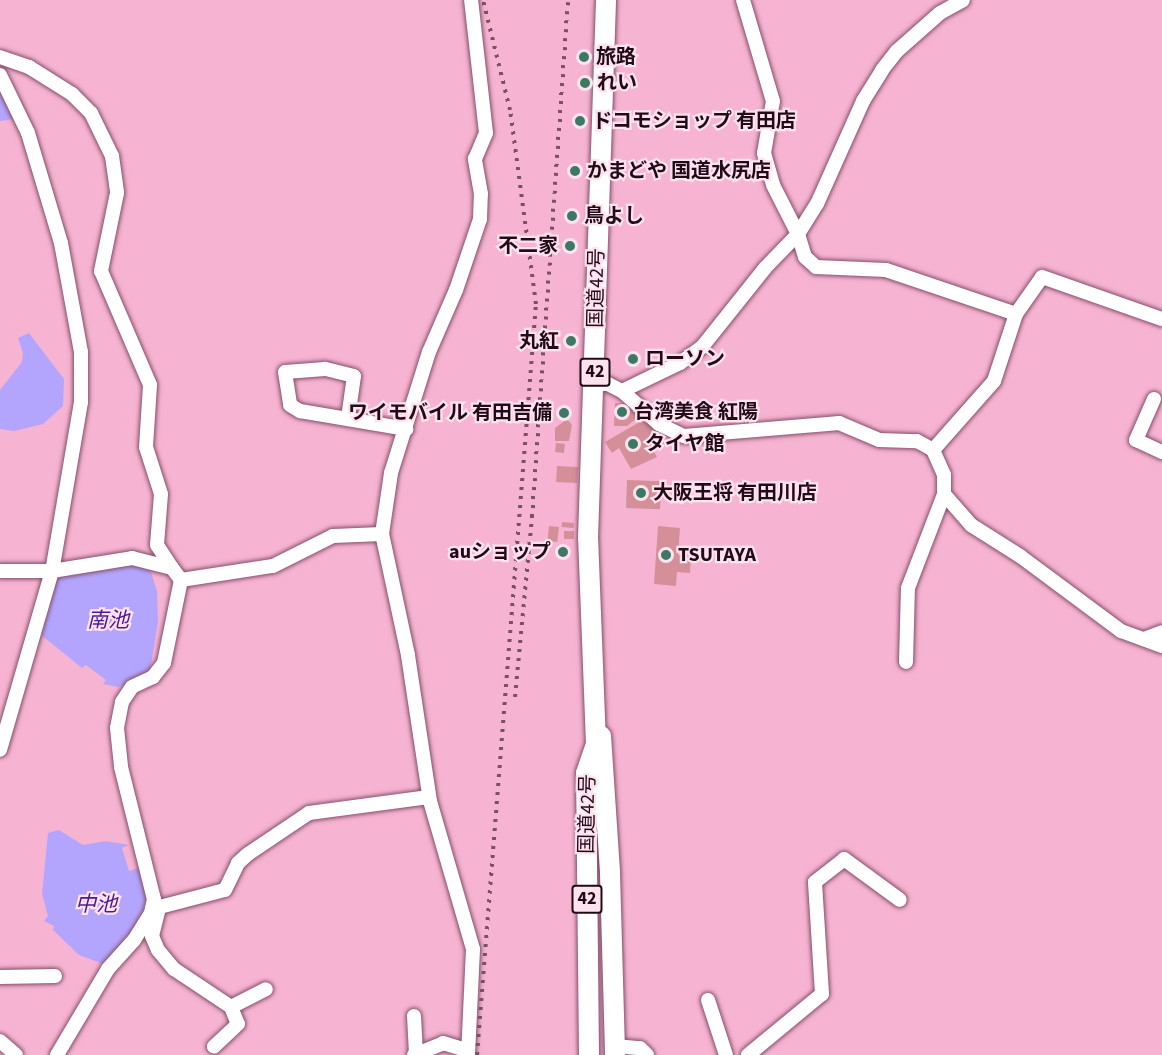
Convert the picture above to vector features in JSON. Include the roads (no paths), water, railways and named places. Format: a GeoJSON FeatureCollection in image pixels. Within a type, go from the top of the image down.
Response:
{"type":"FeatureCollection","features":[{"type":"Feature","properties":{"kind":"highway","name":"国道42号"},"geometry":{"type":"LineString","coordinates":[[605,1053],[586,772],[596,744],[588,538],[595,384],[606,0]]}},
{"type":"Feature","properties":{"kind":"highway","name":"国道42号"},"geometry":{"type":"LineString","coordinates":[[591,647],[604,759],[605,1053]]}},
{"type":"Feature","properties":{"kind":"street"},"geometry":{"type":"LineString","coordinates":[[414,1016],[415,1054],[443,1043],[467,1053],[474,982],[473,949],[429,797],[406,646],[382,534],[391,473],[429,352],[456,290],[480,219],[481,194],[475,159],[486,133],[471,0]]}},
{"type":"Feature","properties":{"kind":"street"},"geometry":{"type":"LineString","coordinates":[[743,0],[773,101],[764,153],[773,185],[798,234],[805,257],[816,267],[886,270],[1016,314]]}},
{"type":"Feature","properties":{"kind":"street"},"geometry":{"type":"LineString","coordinates":[[622,391],[680,363],[702,347],[798,234],[882,70],[897,51],[940,13],[962,0]]}},
{"type":"Feature","properties":{"kind":"street"},"geometry":{"type":"LineString","coordinates":[[0,57],[29,67],[72,94],[91,113],[112,156],[117,193],[101,271],[150,385],[146,447],[161,494],[157,544],[181,580],[164,663],[153,677],[132,687],[122,702],[117,728],[121,767],[154,899],[152,936],[158,950],[174,969],[231,1007],[238,1024],[214,1046]]}},
{"type":"Feature","properties":{"kind":"street"},"geometry":{"type":"LineString","coordinates":[[0,75],[28,133],[49,198],[66,265],[81,351],[81,402],[52,571],[0,750]]}},
{"type":"Feature","properties":{"kind":"street"},"geometry":{"type":"LineString","coordinates":[[933,450],[994,381],[1016,314],[1042,277],[1162,319]]}},
{"type":"Feature","properties":{"kind":"street"},"geometry":{"type":"LineString","coordinates":[[348,418],[354,376],[325,369],[285,372],[288,400],[294,408],[406,429]]}},
{"type":"Feature","properties":{"kind":"street"},"geometry":{"type":"LineString","coordinates":[[595,384],[608,384],[622,391],[659,424],[684,436],[839,423],[879,440],[917,441],[933,450],[944,475],[944,494],[908,588],[906,662]]}},
{"type":"Feature","properties":{"kind":"street"},"geometry":{"type":"LineString","coordinates":[[1154,399],[1136,440],[1162,452]]}},
{"type":"Feature","properties":{"kind":"street"},"geometry":{"type":"LineString","coordinates":[[944,494],[971,525],[1020,556],[1089,610],[1121,630],[1162,646]]}},
{"type":"Feature","properties":{"kind":"street"},"geometry":{"type":"LineString","coordinates":[[181,580],[273,566],[333,536],[382,534]]}},
{"type":"Feature","properties":{"kind":"street"},"geometry":{"type":"LineString","coordinates":[[0,571],[52,571],[132,558],[172,568]]}},
{"type":"Feature","properties":{"kind":"street"},"geometry":{"type":"LineString","coordinates":[[1144,639],[1162,632]]}},
{"type":"Feature","properties":{"kind":"street"},"geometry":{"type":"LineString","coordinates":[[57,1055],[108,969],[134,940],[155,908],[225,890],[238,863],[309,813],[429,797]]}},
{"type":"Feature","properties":{"kind":"street"},"geometry":{"type":"LineString","coordinates":[[748,1055],[822,993],[815,882],[844,859],[900,900]]}},
{"type":"Feature","properties":{"kind":"street"},"geometry":{"type":"LineString","coordinates":[[0,977],[55,976]]}},
{"type":"Feature","properties":{"kind":"street"},"geometry":{"type":"LineString","coordinates":[[231,1007],[266,989]]}},
{"type":"Feature","properties":{"kind":"street"},"geometry":{"type":"LineString","coordinates":[[708,1000],[726,1055]]}},
{"type":"Feature","properties":{"kind":"street"},"geometry":{"type":"LineString","coordinates":[[0,1041],[16,1055]]}},
{"type":"Feature","properties":{"kind":"street"},"geometry":{"type":"LineString","coordinates":[[605,1053],[640,1048],[647,1055]]}},
{"type":"Feature","properties":{"kind":"water"},"geometry":{"type":"Polygon","coordinates":[[[0,90],[14,119],[0,121],[0,90]]]}},
{"type":"Feature","properties":{"kind":"water"},"geometry":{"type":"Polygon","coordinates":[[[29,333],[64,379],[63,406],[43,424],[14,431],[0,429],[0,390],[22,362],[23,353],[18,338],[29,333]]]}},
{"type":"Feature","properties":{"kind":"water","name":"南池"},"geometry":{"type":"Polygon","coordinates":[[[125,564],[144,566],[151,572],[157,591],[158,622],[149,676],[118,687],[103,684],[106,680],[86,665],[82,668],[40,634],[56,576],[109,570],[125,564]]]}},
{"type":"Feature","properties":{"kind":"water","name":"中池"},"geometry":{"type":"Polygon","coordinates":[[[59,830],[83,845],[106,841],[129,845],[122,848],[129,871],[141,867],[148,903],[141,922],[103,964],[79,955],[53,930],[54,926],[44,921],[48,916],[42,894],[48,833],[59,830]]]}},
{"type":"Feature","properties":{"kind":"railway"},"geometry":{"type":"LineString","coordinates":[[477,1055],[536,304],[510,110],[483,0]]}},
{"type":"Feature","properties":{"kind":"railway"},"geometry":{"type":"LineString","coordinates":[[515,697],[532,517],[568,0]]}},
{"type":"Feature","properties":{"kind":"place","name":"旅路"},"geometry":{"type":"Point","coordinates":[584,57]}},
{"type":"Feature","properties":{"kind":"place","name":"れい"},"geometry":{"type":"Point","coordinates":[585,83]}},
{"type":"Feature","properties":{"kind":"place","name":"ドコモショップ 有田店"},"geometry":{"type":"Point","coordinates":[580,121]}},
{"type":"Feature","properties":{"kind":"place","name":"かまどや 国道水尻店"},"geometry":{"type":"Point","coordinates":[575,171]}},
{"type":"Feature","properties":{"kind":"place","name":"鳥よし"},"geometry":{"type":"Point","coordinates":[572,216]}},
{"type":"Feature","properties":{"kind":"place","name":"不二家"},"geometry":{"type":"Point","coordinates":[570,246]}},
{"type":"Feature","properties":{"kind":"place","name":"丸紅"},"geometry":{"type":"Point","coordinates":[571,341]}},
{"type":"Feature","properties":{"kind":"place","name":"ローソン"},"geometry":{"type":"Point","coordinates":[633,359]}},
{"type":"Feature","properties":{"kind":"place","name":"台湾美食 紅陽"},"geometry":{"type":"Point","coordinates":[622,412]}},
{"type":"Feature","properties":{"kind":"place","name":"ワイモバイル 有田吉備"},"geometry":{"type":"Point","coordinates":[564,413]}},
{"type":"Feature","properties":{"kind":"place","name":"タイヤ館"},"geometry":{"type":"Point","coordinates":[633,444]}},
{"type":"Feature","properties":{"kind":"place","name":"大阪王将 有田川店"},"geometry":{"type":"Point","coordinates":[641,493]}},
{"type":"Feature","properties":{"kind":"place","name":"auショップ"},"geometry":{"type":"Point","coordinates":[563,552]}},
{"type":"Feature","properties":{"kind":"place","name":"TSUTAYA"},"geometry":{"type":"Point","coordinates":[666,555]}}]}
